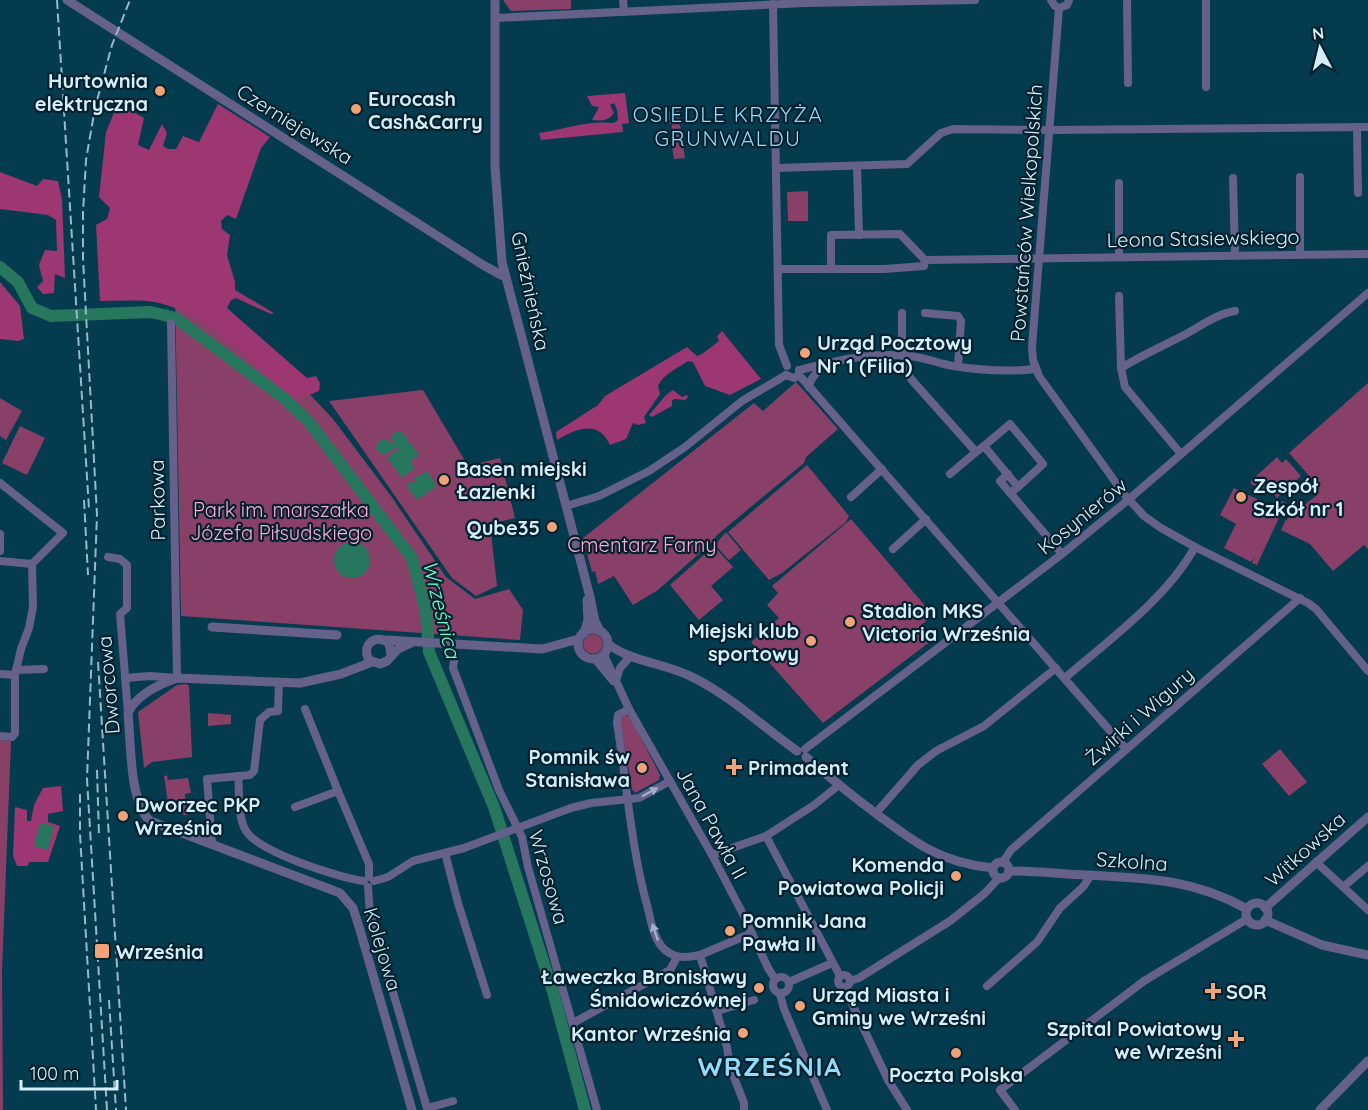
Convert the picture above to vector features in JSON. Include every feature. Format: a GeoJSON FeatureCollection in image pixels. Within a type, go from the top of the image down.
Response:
{"type":"FeatureCollection","features":[{"type":"Feature","properties":{"kind":"street","name":"Czerniejewska"},"geometry":{"type":"LineString","coordinates":[[67,0],[483,265],[505,275]]}},
{"type":"Feature","properties":{"kind":"street","name":"Gnieźnieńska"},"geometry":{"type":"LineString","coordinates":[[495,0],[495,167],[500,246],[505,275],[595,621],[600,631]]}},
{"type":"Feature","properties":{"kind":"street"},"geometry":{"type":"LineString","coordinates":[[623,0],[624,12]]}},
{"type":"Feature","properties":{"kind":"street"},"geometry":{"type":"LineString","coordinates":[[495,18],[624,12],[694,4],[975,0]]}},
{"type":"Feature","properties":{"kind":"street"},"geometry":{"type":"LineString","coordinates":[[1052,0],[1059,8],[1067,4],[1069,0]]}},
{"type":"Feature","properties":{"kind":"street"},"geometry":{"type":"LineString","coordinates":[[1127,0],[1128,83]]}},
{"type":"Feature","properties":{"kind":"street"},"geometry":{"type":"LineString","coordinates":[[1206,0],[1206,87]]}},
{"type":"Feature","properties":{"kind":"street"},"geometry":{"type":"LineString","coordinates":[[773,4],[779,345],[787,366],[786,375]]}},
{"type":"Feature","properties":{"kind":"street","name":"Powstańców Wielkopolskich"},"geometry":{"type":"LineString","coordinates":[[1059,8],[1032,347],[1036,369],[1049,392],[1128,500],[1152,523],[1195,547],[1300,598],[1316,609],[1368,671]]}},
{"type":"Feature","properties":{"kind":"street"},"geometry":{"type":"LineString","coordinates":[[1357,127],[1358,194]]}},
{"type":"Feature","properties":{"kind":"street"},"geometry":{"type":"LineString","coordinates":[[776,168],[907,164],[940,133],[953,129],[1368,127]]}},
{"type":"Feature","properties":{"kind":"street"},"geometry":{"type":"LineString","coordinates":[[857,166],[859,234]]}},
{"type":"Feature","properties":{"kind":"street"},"geometry":{"type":"LineString","coordinates":[[1299,177],[1300,254]]}},
{"type":"Feature","properties":{"kind":"street"},"geometry":{"type":"LineString","coordinates":[[1233,178],[1235,255]]}},
{"type":"Feature","properties":{"kind":"street"},"geometry":{"type":"LineString","coordinates":[[1119,183],[1119,256]]}},
{"type":"Feature","properties":{"kind":"street"},"geometry":{"type":"LineString","coordinates":[[777,270],[831,269],[831,235],[900,234],[925,260]]}},
{"type":"Feature","properties":{"kind":"street","name":"Leona Stasiewskiego"},"geometry":{"type":"LineString","coordinates":[[831,269],[924,266],[925,260],[1368,254]]}},
{"type":"Feature","properties":{"kind":"street","name":"Kosynierów"},"geometry":{"type":"LineString","coordinates":[[803,752],[1062,554],[1368,293]]}},
{"type":"Feature","properties":{"kind":"street"},"geometry":{"type":"LineString","coordinates":[[1119,296],[1121,368],[1127,391],[1181,454]]}},
{"type":"Feature","properties":{"kind":"street"},"geometry":{"type":"LineString","coordinates":[[1121,368],[1223,313],[1235,311]]}},
{"type":"Feature","properties":{"kind":"street"},"geometry":{"type":"LineString","coordinates":[[902,313],[905,367],[911,379],[976,453]]}},
{"type":"Feature","properties":{"kind":"street"},"geometry":{"type":"LineString","coordinates":[[925,313],[958,316],[961,321],[958,366]]}},
{"type":"Feature","properties":{"kind":"street","name":"Parkowa"},"geometry":{"type":"LineString","coordinates":[[171,322],[177,678]]}},
{"type":"Feature","properties":{"kind":"street"},"geometry":{"type":"LineString","coordinates":[[786,375],[791,378],[799,372],[823,364],[866,355],[904,355],[958,366],[1017,371],[1036,369]]}},
{"type":"Feature","properties":{"kind":"street"},"geometry":{"type":"LineString","coordinates":[[787,366],[794,364],[809,387],[1126,749]]}},
{"type":"Feature","properties":{"kind":"street"},"geometry":{"type":"LineString","coordinates":[[809,387],[812,376],[821,369],[823,364]]}},
{"type":"Feature","properties":{"kind":"street"},"geometry":{"type":"LineString","coordinates":[[566,506],[599,496],[649,471],[686,447],[742,401],[786,375]]}},
{"type":"Feature","properties":{"kind":"street"},"geometry":{"type":"LineString","coordinates":[[950,474],[1010,424],[1043,464],[1010,494]]}},
{"type":"Feature","properties":{"kind":"street"},"geometry":{"type":"LineString","coordinates":[[984,446],[1018,486]]}},
{"type":"Feature","properties":{"kind":"street"},"geometry":{"type":"LineString","coordinates":[[851,497],[882,469]]}},
{"type":"Feature","properties":{"kind":"street"},"geometry":{"type":"LineString","coordinates":[[1008,474],[1000,481],[1062,554]]}},
{"type":"Feature","properties":{"kind":"street"},"geometry":{"type":"LineString","coordinates":[[0,483],[63,533],[32,564],[33,607],[15,673],[15,733],[12,737],[0,736]]}},
{"type":"Feature","properties":{"kind":"street"},"geometry":{"type":"LineString","coordinates":[[893,549],[926,519]]}},
{"type":"Feature","properties":{"kind":"street"},"geometry":{"type":"LineString","coordinates":[[0,534],[0,551]]}},
{"type":"Feature","properties":{"kind":"street"},"geometry":{"type":"LineString","coordinates":[[1065,678],[1165,590],[1183,568],[1195,547]]}},
{"type":"Feature","properties":{"kind":"street","name":"Dworcowa"},"geometry":{"type":"LineString","coordinates":[[108,557],[120,559],[127,565],[127,608],[120,614],[128,713],[138,797],[142,812],[150,821]]}},
{"type":"Feature","properties":{"kind":"street"},"geometry":{"type":"LineString","coordinates":[[0,561],[32,564]]}},
{"type":"Feature","properties":{"kind":"street","name":"Gnieźnieńska"},"geometry":{"type":"LineString","coordinates":[[581,636],[588,620],[586,583]]}},
{"type":"Feature","properties":{"kind":"street","name":"Żwirki i Wigury"},"geometry":{"type":"LineString","coordinates":[[1003,862],[1011,850],[1300,598]]}},
{"type":"Feature","properties":{"kind":"street"},"geometry":{"type":"LineString","coordinates":[[212,627],[338,635]]}},
{"type":"Feature","properties":{"kind":"street"},"geometry":{"type":"LineString","coordinates":[[545,649],[581,636],[591,629],[600,631],[606,636],[603,653]]}},
{"type":"Feature","properties":{"kind":"street"},"geometry":{"type":"LineString","coordinates":[[580,651],[581,636]]}},
{"type":"Feature","properties":{"kind":"street"},"geometry":{"type":"LineString","coordinates":[[347,672],[366,654],[367,646],[373,640],[580,651],[586,657],[619,651],[642,660],[671,667],[711,687],[803,752],[839,785],[909,839],[927,850],[961,862],[993,868]]}},
{"type":"Feature","properties":{"kind":"street"},"geometry":{"type":"LineString","coordinates":[[386,640],[391,647],[391,655]]}},
{"type":"Feature","properties":{"kind":"street"},"geometry":{"type":"LineString","coordinates":[[125,678],[150,676],[279,683],[306,682],[347,672],[372,662],[383,663],[398,649],[419,641]]}},
{"type":"Feature","properties":{"kind":"street"},"geometry":{"type":"LineString","coordinates":[[603,653],[642,660]]}},
{"type":"Feature","properties":{"kind":"street","name":"Jana Pawła II"},"geometry":{"type":"LineString","coordinates":[[603,653],[610,678],[616,682],[712,855],[768,968],[776,979]]}},
{"type":"Feature","properties":{"kind":"street"},"geometry":{"type":"LineString","coordinates":[[366,654],[372,662]]}},
{"type":"Feature","properties":{"kind":"street"},"geometry":{"type":"LineString","coordinates":[[616,682],[620,668],[628,659]]}},
{"type":"Feature","properties":{"kind":"street","name":"Wrzosowa"},"geometry":{"type":"LineString","coordinates":[[454,660],[453,668],[515,828],[597,1110]]}},
{"type":"Feature","properties":{"kind":"street"},"geometry":{"type":"LineString","coordinates":[[876,813],[918,765],[936,751],[984,726],[1056,668]]}},
{"type":"Feature","properties":{"kind":"street"},"geometry":{"type":"LineString","coordinates":[[0,674],[44,669]]}},
{"type":"Feature","properties":{"kind":"street"},"geometry":{"type":"LineString","coordinates":[[128,713],[137,700],[160,685],[177,678]]}},
{"type":"Feature","properties":{"kind":"street"},"geometry":{"type":"LineString","coordinates":[[212,844],[207,779],[250,775],[254,771],[260,720],[269,712],[278,711],[279,683]]}},
{"type":"Feature","properties":{"kind":"street"},"geometry":{"type":"LineString","coordinates":[[306,709],[369,864],[370,914],[428,1108],[453,1101]]}},
{"type":"Feature","properties":{"kind":"street"},"geometry":{"type":"LineString","coordinates":[[629,709],[618,715],[616,719],[637,864],[655,935],[663,948],[677,957],[700,955],[752,933]]}},
{"type":"Feature","properties":{"kind":"street"},"geometry":{"type":"LineString","coordinates":[[238,776],[242,819],[247,832],[256,842],[268,849],[341,877],[369,882],[388,877],[413,861],[464,848],[580,805],[639,798],[670,781]]}},
{"type":"Feature","properties":{"kind":"street"},"geometry":{"type":"LineString","coordinates":[[712,855],[766,836],[814,806],[839,785]]}},
{"type":"Feature","properties":{"kind":"street"},"geometry":{"type":"LineString","coordinates":[[296,807],[338,791]]}},
{"type":"Feature","properties":{"kind":"street","name":"Witkowska"},"geometry":{"type":"LineString","coordinates":[[1265,908],[1368,817]]}},
{"type":"Feature","properties":{"kind":"street","name":"Kolejowa"},"geometry":{"type":"LineString","coordinates":[[150,821],[340,893],[350,902],[412,1110]]}},
{"type":"Feature","properties":{"kind":"street"},"geometry":{"type":"LineString","coordinates":[[766,836],[832,963],[840,976],[846,975],[847,984],[888,1080],[907,1110]]}},
{"type":"Feature","properties":{"kind":"street"},"geometry":{"type":"LineString","coordinates":[[445,853],[487,995]]}},
{"type":"Feature","properties":{"kind":"street"},"geometry":{"type":"LineString","coordinates":[[847,984],[950,921],[1010,871],[1008,865],[1003,862],[997,863],[993,868]]}},
{"type":"Feature","properties":{"kind":"street"},"geometry":{"type":"LineString","coordinates":[[1316,862],[1368,910]]}},
{"type":"Feature","properties":{"kind":"street"},"geometry":{"type":"LineString","coordinates":[[1343,887],[1368,866]]}},
{"type":"Feature","properties":{"kind":"street"},"geometry":{"type":"LineString","coordinates":[[993,868],[999,878]]}},
{"type":"Feature","properties":{"kind":"street","name":"Szkolna"},"geometry":{"type":"LineString","coordinates":[[1010,871],[1154,878],[1188,884],[1220,896],[1247,914]]}},
{"type":"Feature","properties":{"kind":"street"},"geometry":{"type":"LineString","coordinates":[[987,986],[1037,942],[1060,908],[1083,887],[1090,875]]}},
{"type":"Feature","properties":{"kind":"street"},"geometry":{"type":"LineString","coordinates":[[1015,1110],[1000,1090],[1144,981],[1247,914],[1256,903],[1265,908],[1267,915],[1265,920],[1256,925],[1247,914]]}},
{"type":"Feature","properties":{"kind":"street"},"geometry":{"type":"LineString","coordinates":[[1265,920],[1322,945],[1368,954]]}},
{"type":"Feature","properties":{"kind":"street"},"geometry":{"type":"LineString","coordinates":[[700,955],[727,1047],[730,1067],[744,1103],[744,1110]]}},
{"type":"Feature","properties":{"kind":"street"},"geometry":{"type":"LineString","coordinates":[[573,1023],[670,970],[677,957]]}},
{"type":"Feature","properties":{"kind":"street"},"geometry":{"type":"LineString","coordinates":[[789,982],[832,963]]}},
{"type":"Feature","properties":{"kind":"street"},"geometry":{"type":"LineString","coordinates":[[789,982],[783,977],[776,979],[773,988],[780,994],[784,1009],[827,1110]]}},
{"type":"Feature","properties":{"kind":"street"},"geometry":{"type":"LineString","coordinates":[[780,994],[787,992],[789,982]]}},
{"type":"Feature","properties":{"kind":"street"},"geometry":{"type":"LineString","coordinates":[[717,1011],[754,1000]]}},
{"type":"Feature","properties":{"kind":"street"},"geometry":{"type":"LineString","coordinates":[[1320,1110],[1368,1061]]}},
{"type":"Feature","properties":{"kind":"green space"},"geometry":{"type":"Polygon","coordinates":[[[503,0],[571,0],[571,9],[511,11],[503,0]]]}},
{"type":"Feature","properties":{"kind":"green space"},"geometry":{"type":"Polygon","coordinates":[[[679,110],[681,145],[683,145],[685,158],[674,159],[672,146],[675,146],[671,136],[672,124],[670,124],[668,112],[679,110]]]}},
{"type":"Feature","properties":{"kind":"green space"},"geometry":{"type":"Polygon","coordinates":[[[808,191],[808,221],[788,221],[787,192],[808,191]]]}},
{"type":"Feature","properties":{"kind":"green space","name":"Park im. marszałka Józefa Piłsudskiego"},"geometry":{"type":"Polygon","coordinates":[[[175,295],[302,386],[333,419],[391,496],[446,577],[475,599],[509,589],[523,610],[520,640],[181,616],[175,295]]]}},
{"type":"Feature","properties":{"kind":"green space","name":"Cmentarz Farny"},"geometry":{"type":"Polygon","coordinates":[[[796,382],[838,429],[806,457],[804,463],[717,535],[658,590],[633,605],[614,576],[598,584],[595,571],[592,572],[583,538],[754,403],[763,411],[796,382]]]}},
{"type":"Feature","properties":{"kind":"green space"},"geometry":{"type":"Polygon","coordinates":[[[1368,383],[1368,549],[1364,545],[1333,571],[1310,544],[1281,530],[1285,521],[1318,494],[1319,487],[1289,453],[1368,383]]]}},
{"type":"Feature","properties":{"kind":"green space","name":"Basen miejski Łazienki"},"geometry":{"type":"Polygon","coordinates":[[[423,390],[468,466],[500,458],[515,518],[490,524],[497,586],[476,596],[452,578],[329,401],[423,390]]]}},
{"type":"Feature","properties":{"kind":"green space"},"geometry":{"type":"Polygon","coordinates":[[[0,398],[22,411],[6,440],[0,436],[0,398]]]}},
{"type":"Feature","properties":{"kind":"green space"},"geometry":{"type":"Polygon","coordinates":[[[20,426],[45,438],[27,475],[2,463],[20,426]]]}},
{"type":"Feature","properties":{"kind":"green space"},"geometry":{"type":"Polygon","coordinates":[[[1277,457],[1282,463],[1286,459],[1301,476],[1277,498],[1273,493],[1267,493],[1251,484],[1251,481],[1277,457]]]}},
{"type":"Feature","properties":{"kind":"green space"},"geometry":{"type":"Polygon","coordinates":[[[807,465],[849,516],[846,522],[782,573],[769,580],[728,532],[807,465]]]}},
{"type":"Feature","properties":{"kind":"green space"},"geometry":{"type":"Polygon","coordinates":[[[1234,488],[1277,509],[1282,501],[1286,503],[1257,565],[1252,563],[1255,557],[1251,562],[1224,548],[1236,524],[1220,515],[1234,488]]]}},
{"type":"Feature","properties":{"kind":"green space","name":"Stadion MKS Victoria Września"},"geometry":{"type":"Polygon","coordinates":[[[851,519],[933,615],[920,626],[931,641],[823,723],[751,642],[779,618],[767,605],[778,593],[772,586],[851,519]]]}},
{"type":"Feature","properties":{"kind":"green space"},"geometry":{"type":"Polygon","coordinates":[[[726,532],[741,550],[729,560],[715,545],[726,532]]]}},
{"type":"Feature","properties":{"kind":"green space"},"geometry":{"type":"Polygon","coordinates":[[[714,546],[733,567],[711,586],[723,600],[699,620],[670,585],[714,546]]]}},
{"type":"Feature","properties":{"kind":"green space"},"geometry":{"type":"Polygon","coordinates":[[[593,634],[600,637],[603,644],[600,651],[593,654],[586,651],[583,644],[586,637],[593,634]]]}},
{"type":"Feature","properties":{"kind":"green space"},"geometry":{"type":"Polygon","coordinates":[[[177,685],[189,686],[192,757],[152,762],[144,768],[138,712],[177,685]]]}},
{"type":"Feature","properties":{"kind":"green space"},"geometry":{"type":"Polygon","coordinates":[[[208,713],[231,715],[231,724],[208,726],[208,713]]]}},
{"type":"Feature","properties":{"kind":"green space"},"geometry":{"type":"Polygon","coordinates":[[[626,715],[630,717],[660,775],[659,780],[635,793],[632,789],[620,719],[626,715]]]}},
{"type":"Feature","properties":{"kind":"green space"},"geometry":{"type":"Polygon","coordinates":[[[0,740],[11,741],[2,971],[3,1110],[0,1110],[0,740]]]}},
{"type":"Feature","properties":{"kind":"green space"},"geometry":{"type":"Polygon","coordinates":[[[1280,749],[1307,782],[1289,796],[1262,764],[1280,749]]]}},
{"type":"Feature","properties":{"kind":"green space"},"geometry":{"type":"Polygon","coordinates":[[[167,775],[168,780],[188,778],[191,793],[185,794],[186,808],[192,808],[188,815],[183,815],[184,811],[171,806],[169,810],[164,776],[167,775]]]}},
{"type":"Feature","properties":{"kind":"shaded area"},"geometry":{"type":"Polygon","coordinates":[[[625,93],[629,123],[622,124],[623,132],[541,140],[539,133],[585,124],[614,123],[618,120],[614,103],[610,105],[614,113],[609,118],[592,120],[599,107],[592,106],[587,96],[625,93]]]}},
{"type":"Feature","properties":{"kind":"shaded area"},"geometry":{"type":"Polygon","coordinates":[[[118,103],[144,118],[138,145],[149,150],[162,124],[167,133],[163,146],[168,149],[176,149],[183,136],[199,142],[218,104],[270,137],[261,148],[236,219],[227,215],[221,221],[222,229],[230,235],[227,255],[235,290],[274,313],[271,314],[236,298],[231,300],[227,308],[307,378],[316,376],[320,383],[319,391],[293,399],[226,339],[207,325],[167,305],[147,301],[100,301],[96,225],[107,219],[110,208],[99,197],[106,132],[118,103]]]}},
{"type":"Feature","properties":{"kind":"shaded area"},"geometry":{"type":"Polygon","coordinates":[[[0,172],[37,186],[43,179],[58,181],[62,199],[65,278],[55,274],[54,293],[43,294],[37,287],[43,281],[39,265],[45,250],[57,251],[56,220],[48,215],[0,209],[0,172]]]}},
{"type":"Feature","properties":{"kind":"shaded area"},"geometry":{"type":"Polygon","coordinates":[[[0,282],[20,306],[24,339],[18,341],[0,339],[0,282]]]}},
{"type":"Feature","properties":{"kind":"shaded area"},"geometry":{"type":"Polygon","coordinates":[[[722,331],[761,379],[730,395],[705,386],[693,362],[688,361],[667,374],[658,386],[660,394],[644,417],[646,423],[638,425],[633,423],[626,439],[610,445],[599,432],[586,429],[572,432],[557,440],[556,432],[598,405],[605,396],[687,347],[697,356],[702,354],[719,341],[717,336],[722,331]]]}},
{"type":"Feature","properties":{"kind":"shaded area"},"geometry":{"type":"Polygon","coordinates":[[[673,390],[682,397],[687,395],[688,397],[685,400],[674,399],[672,406],[652,417],[649,415],[666,395],[673,390]]]}},
{"type":"Feature","properties":{"kind":"shaded area"},"geometry":{"type":"Polygon","coordinates":[[[396,431],[402,432],[419,455],[410,461],[415,468],[402,478],[387,458],[399,449],[398,447],[384,455],[377,451],[376,447],[382,439],[395,444],[391,437],[396,431]]]}},
{"type":"Feature","properties":{"kind":"shaded area"},"geometry":{"type":"Polygon","coordinates":[[[427,471],[437,486],[417,500],[406,485],[410,482],[412,484],[416,481],[414,478],[427,471]]]}},
{"type":"Feature","properties":{"kind":"shaded area"},"geometry":{"type":"Polygon","coordinates":[[[352,542],[365,547],[370,560],[365,573],[352,578],[339,573],[334,560],[339,547],[352,542]]]}},
{"type":"Feature","properties":{"kind":"shaded area"},"geometry":{"type":"Polygon","coordinates":[[[61,786],[63,811],[48,814],[48,822],[60,826],[48,862],[29,862],[28,866],[17,866],[13,856],[15,807],[27,810],[27,821],[31,821],[34,805],[43,788],[61,786]]]}},
{"type":"Feature","properties":{"kind":"shaded area"},"geometry":{"type":"Polygon","coordinates":[[[40,823],[54,826],[48,850],[34,846],[40,823]]]}},
{"type":"Feature","properties":{"kind":"waterway","name":"Wrześnica"},"geometry":{"type":"LineString","coordinates":[[0,267],[18,282],[32,308],[51,316],[151,312],[176,318],[285,399],[309,422],[412,558],[426,611],[429,652],[494,807],[553,992],[585,1110]]}},
{"type":"Feature","properties":{"kind":"railway"},"geometry":{"type":"LineString","coordinates":[[57,0],[89,509]]}},
{"type":"Feature","properties":{"kind":"railway"},"geometry":{"type":"LineString","coordinates":[[107,1110],[87,779],[97,515],[83,259],[83,212],[86,160],[95,108],[112,45],[130,0]]}},
{"type":"Feature","properties":{"kind":"railway"},"geometry":{"type":"LineString","coordinates":[[84,500],[88,575]]}},
{"type":"Feature","properties":{"kind":"railway"},"geometry":{"type":"LineString","coordinates":[[98,662],[126,1110]]}},
{"type":"Feature","properties":{"kind":"railway"},"geometry":{"type":"LineString","coordinates":[[97,770],[99,836]]}},
{"type":"Feature","properties":{"kind":"railway"},"geometry":{"type":"LineString","coordinates":[[80,794],[80,834],[96,1110]]}},
{"type":"Feature","properties":{"kind":"railway"},"geometry":{"type":"LineString","coordinates":[[109,1000],[116,1110]]}},
{"type":"Feature","properties":{"kind":"place","name":"Hurtownia elektryczna"},"geometry":{"type":"Point","coordinates":[160,91]}},
{"type":"Feature","properties":{"kind":"place","name":"Eurocash Cash&Carry"},"geometry":{"type":"Point","coordinates":[356,109]}},
{"type":"Feature","properties":{"kind":"place","name":"Urząd Pocztowy Nr 1 (Filia)"},"geometry":{"type":"Point","coordinates":[805,353]}},
{"type":"Feature","properties":{"kind":"place","name":"Basen miejski Łazienki"},"geometry":{"type":"Point","coordinates":[444,480]}},
{"type":"Feature","properties":{"kind":"place","name":"Zespół Szkół nr 1"},"geometry":{"type":"Point","coordinates":[1241,497]}},
{"type":"Feature","properties":{"kind":"place","name":"Qube35"},"geometry":{"type":"Point","coordinates":[552,527]}},
{"type":"Feature","properties":{"kind":"place","name":"Stadion MKS Victoria Września"},"geometry":{"type":"Point","coordinates":[850,622]}},
{"type":"Feature","properties":{"kind":"place","name":"Miejski klub sportowy"},"geometry":{"type":"Point","coordinates":[811,641]}},
{"type":"Feature","properties":{"kind":"place","name":"Primadent"},"geometry":{"type":"Point","coordinates":[734,767]}},
{"type":"Feature","properties":{"kind":"place","name":"Pomnik św Stanisława"},"geometry":{"type":"Point","coordinates":[642,768]}},
{"type":"Feature","properties":{"kind":"place","name":"Dworzec PKP Września"},"geometry":{"type":"Point","coordinates":[123,816]}},
{"type":"Feature","properties":{"kind":"place","name":"Komenda Powiatowa Policji"},"geometry":{"type":"Point","coordinates":[956,876]}},
{"type":"Feature","properties":{"kind":"place","name":"Pomnik Jana Pawła II"},"geometry":{"type":"Point","coordinates":[730,931]}},
{"type":"Feature","properties":{"kind":"place","name":"Września"},"geometry":{"type":"Point","coordinates":[102,951]}},
{"type":"Feature","properties":{"kind":"place","name":"Ławeczka Bronisławy Śmidowiczównej"},"geometry":{"type":"Point","coordinates":[759,988]}},
{"type":"Feature","properties":{"kind":"place","name":"SOR"},"geometry":{"type":"Point","coordinates":[1213,991]}},
{"type":"Feature","properties":{"kind":"place","name":"Urząd Miasta i Gminy we Wrześni"},"geometry":{"type":"Point","coordinates":[800,1006]}},
{"type":"Feature","properties":{"kind":"place","name":"Kantor Września"},"geometry":{"type":"Point","coordinates":[743,1033]}},
{"type":"Feature","properties":{"kind":"place","name":"Szpital Powiatowy we Wrześni"},"geometry":{"type":"Point","coordinates":[1236,1039]}},
{"type":"Feature","properties":{"kind":"place","name":"Poczta Polska"},"geometry":{"type":"Point","coordinates":[956,1053]}},
{"type":"Feature","properties":{"kind":"district","name":"OSIEDLE KRZYŻA GRUNWALDU"},"geometry":{"type":"Point","coordinates":[728,126]}},
{"type":"Feature","properties":{"kind":"district","name":"WRZEŚNIA"},"geometry":{"type":"Point","coordinates":[770,1066]}}]}
